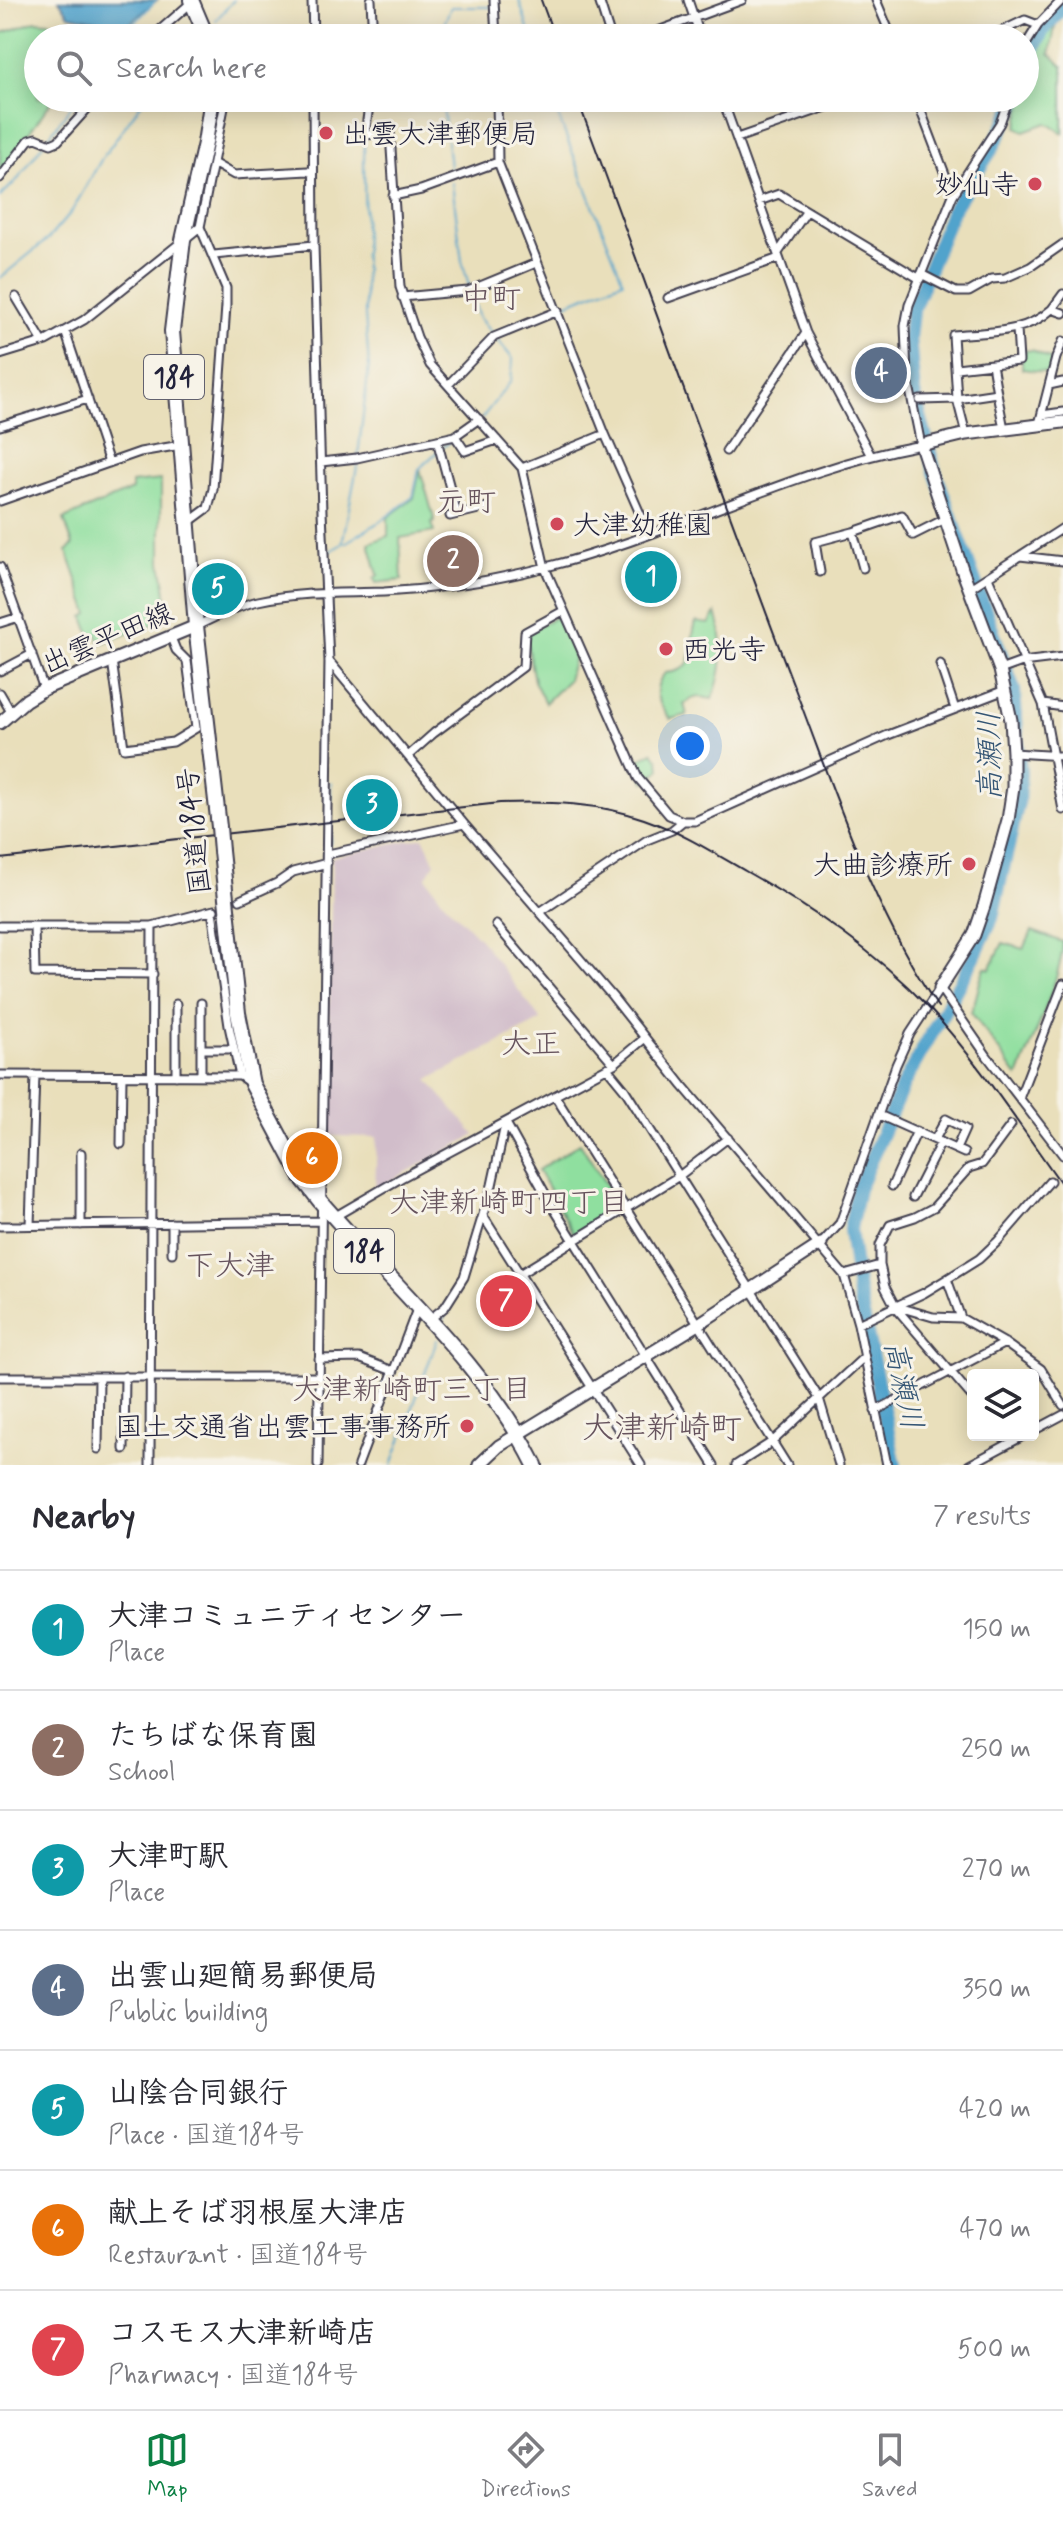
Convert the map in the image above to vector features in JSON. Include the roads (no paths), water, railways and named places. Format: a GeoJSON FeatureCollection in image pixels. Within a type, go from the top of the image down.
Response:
{"type":"FeatureCollection","features":[{"type":"Feature","properties":{"kind":"highway"},"geometry":{"type":"LineString","coordinates":[[192,1],[208,24]]}},
{"type":"Feature","properties":{"kind":"highway","name":"国道184号"},"geometry":{"type":"LineString","coordinates":[[210,112],[183,240],[172,331],[196,626],[246,1080],[302,1178],[320,1201],[327,1219],[429,1320],[480,1378],[519,1435],[535,1465]]}},
{"type":"Feature","properties":{"kind":"street"},"geometry":{"type":"LineString","coordinates":[[312,0],[313,24]]}},
{"type":"Feature","properties":{"kind":"street"},"geometry":{"type":"LineString","coordinates":[[371,0],[372,24]]}},
{"type":"Feature","properties":{"kind":"street"},"geometry":{"type":"LineString","coordinates":[[494,0],[495,24]]}},
{"type":"Feature","properties":{"kind":"street"},"geometry":{"type":"LineString","coordinates":[[599,0],[607,24]]}},
{"type":"Feature","properties":{"kind":"street"},"geometry":{"type":"LineString","coordinates":[[688,0],[696,24]]}},
{"type":"Feature","properties":{"kind":"street"},"geometry":{"type":"LineString","coordinates":[[676,24],[742,0]]}},
{"type":"Feature","properties":{"kind":"street"},"geometry":{"type":"LineString","coordinates":[[876,0],[886,24]]}},
{"type":"Feature","properties":{"kind":"street"},"geometry":{"type":"LineString","coordinates":[[1039,24],[1062,0]]}},
{"type":"Feature","properties":{"kind":"street"},"geometry":{"type":"LineString","coordinates":[[167,24],[192,1]]}},
{"type":"Feature","properties":{"kind":"street"},"geometry":{"type":"LineString","coordinates":[[1017,24],[1025,20],[1035,24]]}},
{"type":"Feature","properties":{"kind":"street"},"geometry":{"type":"LineString","coordinates":[[0,178],[29,140],[58,141],[84,112]]}},
{"type":"Feature","properties":{"kind":"street"},"geometry":{"type":"LineString","coordinates":[[189,522],[208,508],[213,489],[226,288],[200,227],[223,112]]}},
{"type":"Feature","properties":{"kind":"street"},"geometry":{"type":"LineString","coordinates":[[313,112],[314,245],[329,661],[320,1201]]}},
{"type":"Feature","properties":{"kind":"street"},"geometry":{"type":"LineString","coordinates":[[368,112],[365,135],[390,133],[402,297],[430,365],[522,468],[545,568],[563,611],[638,778],[669,815],[683,821],[695,821],[876,740],[1005,690]]}},
{"type":"Feature","properties":{"kind":"street"},"geometry":{"type":"LineString","coordinates":[[497,112],[498,162],[605,434],[649,534]]}},
{"type":"Feature","properties":{"kind":"street"},"geometry":{"type":"LineString","coordinates":[[727,112],[806,333],[870,454]]}},
{"type":"Feature","properties":{"kind":"street"},"geometry":{"type":"LineString","coordinates":[[737,138],[812,112]]}},
{"type":"Feature","properties":{"kind":"street"},"geometry":{"type":"LineString","coordinates":[[921,112],[953,195]]}},
{"type":"Feature","properties":{"kind":"street"},"geometry":{"type":"LineString","coordinates":[[479,1465],[499,1446],[697,1325],[821,1244],[840,1223],[910,1034],[974,935],[1008,820],[1013,787],[1013,753],[1000,670],[921,445],[907,375],[905,326],[920,276],[953,195],[1004,112]]}},
{"type":"Feature","properties":{"kind":"street"},"geometry":{"type":"LineString","coordinates":[[393,196],[421,190],[498,162]]}},
{"type":"Feature","properties":{"kind":"street"},"geometry":{"type":"LineString","coordinates":[[213,163],[234,175],[313,173]]}},
{"type":"Feature","properties":{"kind":"street"},"geometry":{"type":"LineString","coordinates":[[759,201],[779,194],[920,276],[956,292],[969,292],[992,279],[1005,278],[1030,267],[1063,244]]}},
{"type":"Feature","properties":{"kind":"street"},"geometry":{"type":"LineString","coordinates":[[668,298],[778,256],[806,212]]}},
{"type":"Feature","properties":{"kind":"street"},"geometry":{"type":"LineString","coordinates":[[0,355],[43,342],[84,320],[200,227]]}},
{"type":"Feature","properties":{"kind":"street"},"geometry":{"type":"LineString","coordinates":[[214,255],[314,245]]}},
{"type":"Feature","properties":{"kind":"street"},"geometry":{"type":"LineString","coordinates":[[402,297],[468,291],[536,263]]}},
{"type":"Feature","properties":{"kind":"street"},"geometry":{"type":"LineString","coordinates":[[966,434],[957,399],[953,335],[1017,329],[1035,323],[1052,309],[1063,294]]}},
{"type":"Feature","properties":{"kind":"street"},"geometry":{"type":"LineString","coordinates":[[16,297],[43,342]]}},
{"type":"Feature","properties":{"kind":"street"},"geometry":{"type":"LineString","coordinates":[[1052,309],[1063,313]]}},
{"type":"Feature","properties":{"kind":"street"},"geometry":{"type":"LineString","coordinates":[[448,385],[494,337],[558,311]]}},
{"type":"Feature","properties":{"kind":"street"},"geometry":{"type":"LineString","coordinates":[[956,368],[1019,361],[1017,329]]}},
{"type":"Feature","properties":{"kind":"street"},"geometry":{"type":"LineString","coordinates":[[65,331],[109,463]]}},
{"type":"Feature","properties":{"kind":"street"},"geometry":{"type":"LineString","coordinates":[[726,451],[806,333]]}},
{"type":"Feature","properties":{"kind":"street"},"geometry":{"type":"LineString","coordinates":[[1041,420],[1063,341]]}},
{"type":"Feature","properties":{"kind":"street"},"geometry":{"type":"LineString","coordinates":[[992,364],[1004,429]]}},
{"type":"Feature","properties":{"kind":"street"},"geometry":{"type":"LineString","coordinates":[[1049,385],[1063,382]]}},
{"type":"Feature","properties":{"kind":"street"},"geometry":{"type":"LineString","coordinates":[[920,400],[997,393]]}},
{"type":"Feature","properties":{"kind":"street"},"geometry":{"type":"LineString","coordinates":[[0,426],[88,399]]}},
{"type":"Feature","properties":{"kind":"street"},"geometry":{"type":"LineString","coordinates":[[196,626],[256,602],[327,591],[387,592],[455,585],[545,568],[870,454],[1004,429],[1063,412]]}},
{"type":"Feature","properties":{"kind":"street"},"geometry":{"type":"LineString","coordinates":[[321,462],[357,458],[455,436],[479,419]]}},
{"type":"Feature","properties":{"kind":"street"},"geometry":{"type":"LineString","coordinates":[[1041,420],[1063,422]]}},
{"type":"Feature","properties":{"kind":"street"},"geometry":{"type":"LineString","coordinates":[[522,468],[605,434]]}},
{"type":"Feature","properties":{"kind":"street"},"geometry":{"type":"LineString","coordinates":[[455,436],[465,451],[497,440]]}},
{"type":"Feature","properties":{"kind":"street"},"geometry":{"type":"LineString","coordinates":[[437,440],[453,515],[487,507]]}},
{"type":"Feature","properties":{"kind":"street"},"geometry":{"type":"LineString","coordinates":[[0,501],[140,452],[181,445]]}},
{"type":"Feature","properties":{"kind":"street"},"geometry":{"type":"LineString","coordinates":[[820,572],[815,542],[902,515],[913,535],[945,519]]}},
{"type":"Feature","properties":{"kind":"street"},"geometry":{"type":"LineString","coordinates":[[970,588],[1063,528]]}},
{"type":"Feature","properties":{"kind":"street"},"geometry":{"type":"LineString","coordinates":[[853,532],[863,568]]}},
{"type":"Feature","properties":{"kind":"street"},"geometry":{"type":"LineString","coordinates":[[1020,556],[1063,561]]}},
{"type":"Feature","properties":{"kind":"street"},"geometry":{"type":"LineString","coordinates":[[0,570],[44,689]]}},
{"type":"Feature","properties":{"kind":"street"},"geometry":{"type":"LineString","coordinates":[[988,577],[1022,662],[1043,704],[1063,810]]}},
{"type":"Feature","properties":{"kind":"street"},"geometry":{"type":"LineString","coordinates":[[408,756],[523,667],[525,632],[563,611]]}},
{"type":"Feature","properties":{"kind":"street"},"geometry":{"type":"LineString","coordinates":[[0,623],[19,617]]}},
{"type":"Feature","properties":{"kind":"street","name":"出雲平田線"},"geometry":{"type":"LineString","coordinates":[[0,723],[44,689],[196,626]]}},
{"type":"Feature","properties":{"kind":"street"},"geometry":{"type":"LineString","coordinates":[[112,660],[124,748],[173,742],[196,728],[187,661],[176,650],[170,635]]}},
{"type":"Feature","properties":{"kind":"street"},"geometry":{"type":"LineString","coordinates":[[0,671],[32,654]]}},
{"type":"Feature","properties":{"kind":"street"},"geometry":{"type":"LineString","coordinates":[[1000,670],[1022,662],[1063,657]]}},
{"type":"Feature","properties":{"kind":"street"},"geometry":{"type":"LineString","coordinates":[[329,661],[844,1275],[858,1324],[887,1465]]}},
{"type":"Feature","properties":{"kind":"street"},"geometry":{"type":"LineString","coordinates":[[940,664],[955,709]]}},
{"type":"Feature","properties":{"kind":"street"},"geometry":{"type":"LineString","coordinates":[[0,693],[11,712]]}},
{"type":"Feature","properties":{"kind":"street"},"geometry":{"type":"LineString","coordinates":[[1043,704],[1063,707]]}},
{"type":"Feature","properties":{"kind":"street"},"geometry":{"type":"LineString","coordinates":[[1013,753],[1063,756]]}},
{"type":"Feature","properties":{"kind":"street"},"geometry":{"type":"LineString","coordinates":[[540,912],[647,840],[672,830],[683,821]]}},
{"type":"Feature","properties":{"kind":"street"},"geometry":{"type":"LineString","coordinates":[[240,900],[293,872],[328,859],[464,824]]}},
{"type":"Feature","properties":{"kind":"street"},"geometry":{"type":"LineString","coordinates":[[0,926],[152,926],[213,910],[229,1026],[246,1080],[201,1076],[0,1075]]}},
{"type":"Feature","properties":{"kind":"street"},"geometry":{"type":"LineString","coordinates":[[496,925],[610,1066],[819,1398],[839,1465]]}},
{"type":"Feature","properties":{"kind":"street"},"geometry":{"type":"LineString","coordinates":[[150,1465],[152,926]]}},
{"type":"Feature","properties":{"kind":"street"},"geometry":{"type":"LineString","coordinates":[[34,927],[35,973],[153,974]]}},
{"type":"Feature","properties":{"kind":"street"},"geometry":{"type":"LineString","coordinates":[[1020,1096],[1063,984]]}},
{"type":"Feature","properties":{"kind":"street"},"geometry":{"type":"LineString","coordinates":[[940,988],[987,1056],[1063,1155]]}},
{"type":"Feature","properties":{"kind":"street"},"geometry":{"type":"LineString","coordinates":[[201,1003],[201,1076]]}},
{"type":"Feature","properties":{"kind":"street"},"geometry":{"type":"LineString","coordinates":[[176,1004],[176,1076]]}},
{"type":"Feature","properties":{"kind":"street"},"geometry":{"type":"LineString","coordinates":[[0,1226],[327,1219],[610,1066],[645,1038]]}},
{"type":"Feature","properties":{"kind":"street"},"geometry":{"type":"LineString","coordinates":[[201,1049],[230,1049]]}},
{"type":"Feature","properties":{"kind":"street"},"geometry":{"type":"LineString","coordinates":[[30,1225],[35,1075]]}},
{"type":"Feature","properties":{"kind":"street"},"geometry":{"type":"LineString","coordinates":[[121,1144],[122,1076]]}},
{"type":"Feature","properties":{"kind":"street"},"geometry":{"type":"LineString","coordinates":[[555,1096],[787,1465]]}},
{"type":"Feature","properties":{"kind":"street"},"geometry":{"type":"LineString","coordinates":[[879,1115],[938,1140],[960,1151],[965,1129],[946,1119],[938,1140],[913,1197]]}},
{"type":"Feature","properties":{"kind":"street"},"geometry":{"type":"LineString","coordinates":[[429,1320],[445,1307],[464,1277],[501,1151],[506,1123]]}},
{"type":"Feature","properties":{"kind":"street"},"geometry":{"type":"LineString","coordinates":[[506,1123],[574,1240],[714,1465]]}},
{"type":"Feature","properties":{"kind":"street"},"geometry":{"type":"LineString","coordinates":[[967,1391],[895,1306],[885,1287],[880,1245],[890,1225],[934,1207],[969,1168],[982,1164],[1011,1125]]}},
{"type":"Feature","properties":{"kind":"street"},"geometry":{"type":"LineString","coordinates":[[892,1186],[917,1131]]}},
{"type":"Feature","properties":{"kind":"street"},"geometry":{"type":"LineString","coordinates":[[518,1275],[679,1176],[728,1138]]}},
{"type":"Feature","properties":{"kind":"street"},"geometry":{"type":"LineString","coordinates":[[81,1153],[81,1225]]}},
{"type":"Feature","properties":{"kind":"street"},"geometry":{"type":"LineString","coordinates":[[858,1324],[924,1293],[979,1259],[1050,1181]]}},
{"type":"Feature","properties":{"kind":"street"},"geometry":{"type":"LineString","coordinates":[[483,1216],[641,1465]]}},
{"type":"Feature","properties":{"kind":"street"},"geometry":{"type":"LineString","coordinates":[[318,1465],[319,1359],[327,1219]]}},
{"type":"Feature","properties":{"kind":"street"},"geometry":{"type":"LineString","coordinates":[[172,1223],[172,1253]]}},
{"type":"Feature","properties":{"kind":"street"},"geometry":{"type":"LineString","coordinates":[[844,1275],[880,1265]]}},
{"type":"Feature","properties":{"kind":"street"},"geometry":{"type":"LineString","coordinates":[[947,1279],[961,1318]]}},
{"type":"Feature","properties":{"kind":"street"},"geometry":{"type":"LineString","coordinates":[[895,1306],[933,1317],[961,1318],[1005,1343],[1041,1369],[1063,1405]]}},
{"type":"Feature","properties":{"kind":"street"},"geometry":{"type":"LineString","coordinates":[[358,1465],[417,1309]]}},
{"type":"Feature","properties":{"kind":"street"},"geometry":{"type":"LineString","coordinates":[[875,1411],[1005,1343]]}},
{"type":"Feature","properties":{"kind":"street"},"geometry":{"type":"LineString","coordinates":[[736,1465],[772,1442],[864,1357]]}},
{"type":"Feature","properties":{"kind":"street"},"geometry":{"type":"LineString","coordinates":[[319,1359],[359,1358],[393,1371]]}},
{"type":"Feature","properties":{"kind":"street"},"geometry":{"type":"LineString","coordinates":[[124,1449],[125,1376]]}},
{"type":"Feature","properties":{"kind":"street"},"geometry":{"type":"LineString","coordinates":[[0,1377],[319,1377]]}},
{"type":"Feature","properties":{"kind":"street"},"geometry":{"type":"LineString","coordinates":[[98,1449],[99,1377]]}},
{"type":"Feature","properties":{"kind":"street"},"geometry":{"type":"LineString","coordinates":[[1039,1428],[1063,1415]]}},
{"type":"Feature","properties":{"kind":"street"},"geometry":{"type":"LineString","coordinates":[[1005,1441],[1007,1445]]}},
{"type":"Feature","properties":{"kind":"street"},"geometry":{"type":"LineString","coordinates":[[969,1465],[1014,1441]]}},
{"type":"Feature","properties":{"kind":"water"},"geometry":{"type":"Polygon","coordinates":[[[59,0],[157,0],[129,24],[69,15],[59,0]]]}},
{"type":"Feature","properties":{"kind":"waterway"},"geometry":{"type":"LineString","coordinates":[[134,24],[156,0]]}},
{"type":"Feature","properties":{"kind":"waterway"},"geometry":{"type":"LineString","coordinates":[[216,20],[234,0]]}},
{"type":"Feature","properties":{"kind":"waterway"},"geometry":{"type":"LineString","coordinates":[[519,0],[527,24]]}},
{"type":"Feature","properties":{"kind":"waterway"},"geometry":{"type":"LineString","coordinates":[[444,24],[451,7],[491,7]]}},
{"type":"Feature","properties":{"kind":"waterway","name":"高瀬川"},"geometry":{"type":"LineString","coordinates":[[1039,38],[1063,7]]}},
{"type":"Feature","properties":{"kind":"waterway"},"geometry":{"type":"LineString","coordinates":[[47,139],[67,112]]}},
{"type":"Feature","properties":{"kind":"waterway"},"geometry":{"type":"LineString","coordinates":[[0,278],[48,239],[72,211],[101,160],[135,112]]}},
{"type":"Feature","properties":{"kind":"waterway"},"geometry":{"type":"LineString","coordinates":[[444,112],[451,176]]}},
{"type":"Feature","properties":{"kind":"waterway"},"geometry":{"type":"LineString","coordinates":[[557,112],[623,281],[558,307]]}},
{"type":"Feature","properties":{"kind":"waterway","name":"高瀬川"},"geometry":{"type":"LineString","coordinates":[[895,1465],[858,1292],[850,1229],[858,1189],[904,1083],[974,957],[992,918],[1018,802],[1020,773],[1014,690],[935,472],[914,393],[909,338],[912,312],[952,210],[992,149],[1011,112]]}},
{"type":"Feature","properties":{"kind":"waterway"},"geometry":{"type":"LineString","coordinates":[[358,456],[369,366],[365,315],[364,139]]}},
{"type":"Feature","properties":{"kind":"waterway"},"geometry":{"type":"LineString","coordinates":[[0,197],[19,178],[43,144]]}},
{"type":"Feature","properties":{"kind":"waterway"},"geometry":{"type":"LineString","coordinates":[[452,183],[462,261],[469,286]]}},
{"type":"Feature","properties":{"kind":"waterway"},"geometry":{"type":"LineString","coordinates":[[471,293],[479,318],[513,359],[511,381],[482,418]]}},
{"type":"Feature","properties":{"kind":"waterway"},"geometry":{"type":"LineString","coordinates":[[492,334],[552,310]]}},
{"type":"Feature","properties":{"kind":"waterway"},"geometry":{"type":"LineString","coordinates":[[443,447],[454,439]]}},
{"type":"Feature","properties":{"kind":"waterway"},"geometry":{"type":"LineString","coordinates":[[345,543],[413,497],[419,469],[438,451]]}},
{"type":"Feature","properties":{"kind":"waterway"},"geometry":{"type":"LineString","coordinates":[[327,553],[342,544],[358,462]]}},
{"type":"Feature","properties":{"kind":"waterway"},"geometry":{"type":"LineString","coordinates":[[328,563],[330,589]]}},
{"type":"Feature","properties":{"kind":"waterway"},"geometry":{"type":"LineString","coordinates":[[330,595],[332,644]]}},
{"type":"Feature","properties":{"kind":"waterway"},"geometry":{"type":"LineString","coordinates":[[330,844],[331,783]]}},
{"type":"Feature","properties":{"kind":"waterway"},"geometry":{"type":"LineString","coordinates":[[460,1277],[464,1264]]}},
{"type":"Feature","properties":{"kind":"waterway"},"geometry":{"type":"LineString","coordinates":[[441,1326],[447,1309]]}},
{"type":"Feature","properties":{"kind":"waterway"},"geometry":{"type":"LineString","coordinates":[[392,1465],[437,1340]]}},
{"type":"Feature","properties":{"kind":"railway"},"geometry":{"type":"LineString","coordinates":[[541,0],[550,24]]}},
{"type":"Feature","properties":{"kind":"railway"},"geometry":{"type":"LineString","coordinates":[[582,112],[842,815],[894,933],[938,1007]]}},
{"type":"Feature","properties":{"kind":"railway"},"geometry":{"type":"LineString","coordinates":[[0,859],[500,803],[573,804],[627,814],[684,836],[771,886],[842,932],[886,967],[927,1006],[964,1049],[1063,1186]]}},
{"type":"Feature","properties":{"kind":"place","name":"出雲大津郵便局"},"geometry":{"type":"Point","coordinates":[326,133]}},
{"type":"Feature","properties":{"kind":"place","name":"妙仙寺"},"geometry":{"type":"Point","coordinates":[1035,184]}},
{"type":"Feature","properties":{"kind":"place","name":"出雲山廻簡易郵便局"},"geometry":{"type":"Point","coordinates":[881,373]}},
{"type":"Feature","properties":{"kind":"place","name":"大津幼稚園"},"geometry":{"type":"Point","coordinates":[557,524]}},
{"type":"Feature","properties":{"kind":"place","name":"たちばな保育園"},"geometry":{"type":"Point","coordinates":[453,561]}},
{"type":"Feature","properties":{"kind":"place","name":"大津コミュニティセンター"},"geometry":{"type":"Point","coordinates":[651,577]}},
{"type":"Feature","properties":{"kind":"place","name":"山陰合同銀行"},"geometry":{"type":"Point","coordinates":[218,589]}},
{"type":"Feature","properties":{"kind":"place","name":"西光寺"},"geometry":{"type":"Point","coordinates":[666,649]}},
{"type":"Feature","properties":{"kind":"place","name":"大津町駅"},"geometry":{"type":"Point","coordinates":[372,805]}},
{"type":"Feature","properties":{"kind":"place","name":"大曲診療所"},"geometry":{"type":"Point","coordinates":[969,864]}},
{"type":"Feature","properties":{"kind":"place","name":"献上そば羽根屋大津店"},"geometry":{"type":"Point","coordinates":[312,1158]}},
{"type":"Feature","properties":{"kind":"place","name":"コスモス大津新崎店"},"geometry":{"type":"Point","coordinates":[506,1301]}},
{"type":"Feature","properties":{"kind":"place","name":"国土交通省出雲工事事務所"},"geometry":{"type":"Point","coordinates":[467,1426]}},
{"type":"Feature","properties":{"kind":"district","name":"中町"},"geometry":{"type":"Point","coordinates":[491,298]}},
{"type":"Feature","properties":{"kind":"district","name":"元町"},"geometry":{"type":"Point","coordinates":[466,501]}},
{"type":"Feature","properties":{"kind":"district","name":"大正"},"geometry":{"type":"Point","coordinates":[531,1043]}},
{"type":"Feature","properties":{"kind":"district","name":"大津新崎町四丁目"},"geometry":{"type":"Point","coordinates":[509,1202]}},
{"type":"Feature","properties":{"kind":"district","name":"下大津"},"geometry":{"type":"Point","coordinates":[230,1265]}},
{"type":"Feature","properties":{"kind":"district","name":"大津新崎町三丁目"},"geometry":{"type":"Point","coordinates":[412,1389]}},
{"type":"Feature","properties":{"kind":"district","name":"大津新崎町"},"geometry":{"type":"Point","coordinates":[662,1427]}}]}
